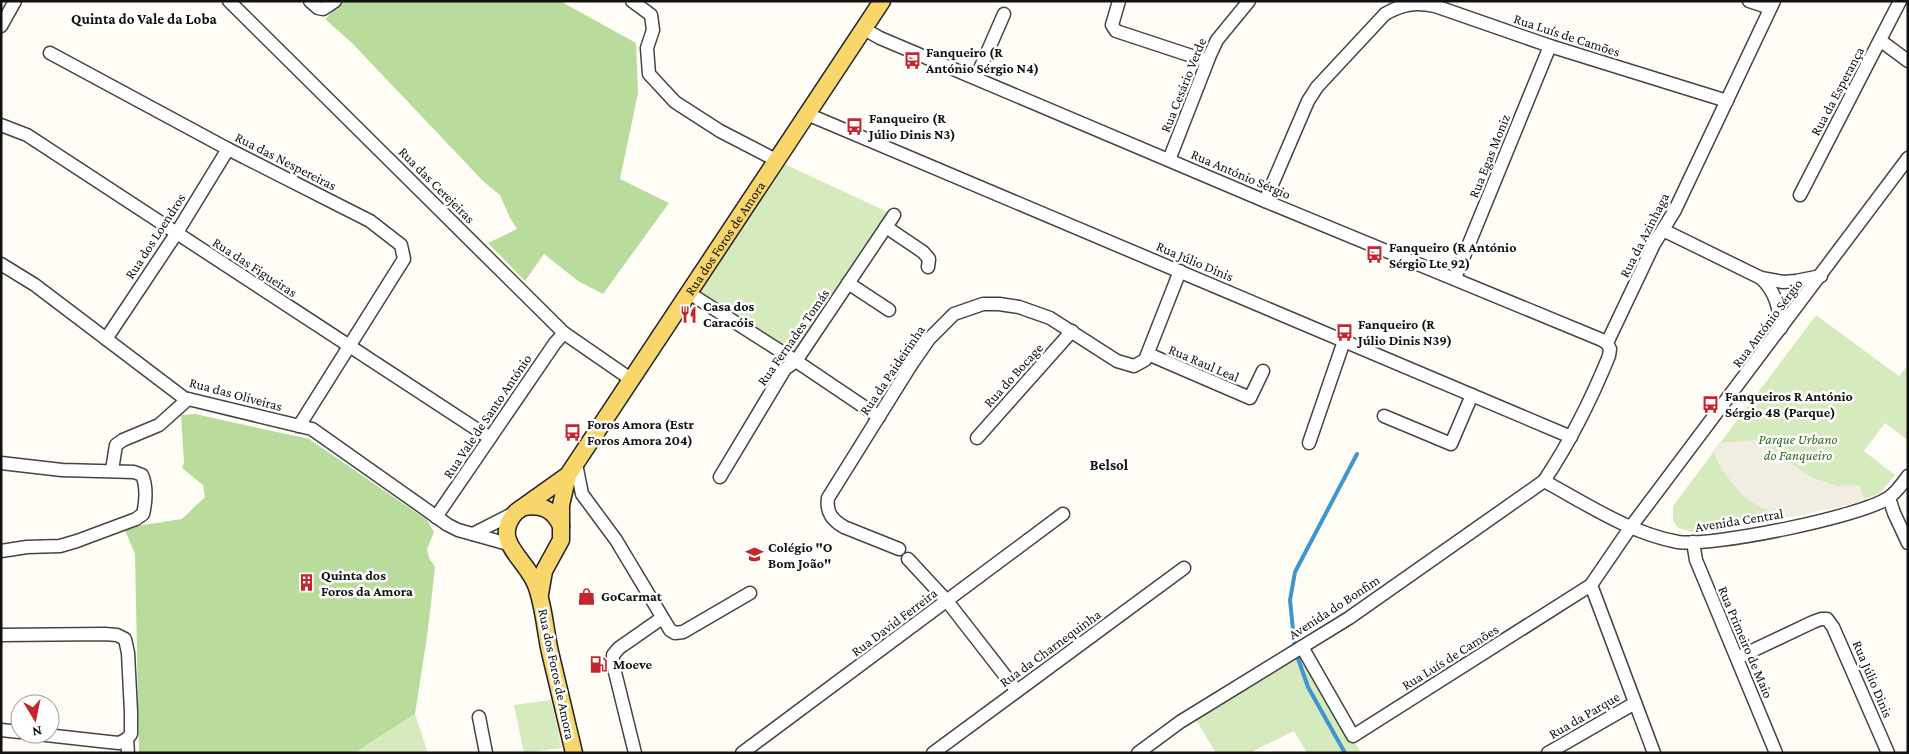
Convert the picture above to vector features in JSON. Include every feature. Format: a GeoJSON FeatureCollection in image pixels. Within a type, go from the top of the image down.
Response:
{"type":"FeatureCollection","features":[{"type":"Feature","properties":{"kind":"main road","name":"Rua dos Foros de Amora"},"geometry":{"type":"LineString","coordinates":[[572,470],[882,1]]}},
{"type":"Feature","properties":{"kind":"main road"},"geometry":{"type":"LineString","coordinates":[[540,594],[544,571],[561,540],[561,505],[572,470]]}},
{"type":"Feature","properties":{"kind":"main road"},"geometry":{"type":"LineString","coordinates":[[540,594],[532,575],[508,544],[507,527],[510,519],[520,510],[572,470]]}},
{"type":"Feature","properties":{"kind":"main road"},"geometry":{"type":"LineString","coordinates":[[520,510],[534,506],[543,507],[551,511],[561,526]]}},
{"type":"Feature","properties":{"kind":"main road"},"geometry":{"type":"LineString","coordinates":[[519,557],[526,560],[541,560],[554,553]]}},
{"type":"Feature","properties":{"kind":"main road","name":"Rua dos Foros de Amora"},"geometry":{"type":"LineString","coordinates":[[540,594],[550,650],[574,753]]}},
{"type":"Feature","properties":{"kind":"street"},"geometry":{"type":"LineString","coordinates":[[310,1],[318,8],[323,9],[335,1]]}},
{"type":"Feature","properties":{"kind":"street"},"geometry":{"type":"LineString","coordinates":[[632,1],[651,15],[653,30],[647,48],[649,74],[675,102],[720,131],[776,160]]}},
{"type":"Feature","properties":{"kind":"street"},"geometry":{"type":"LineString","coordinates":[[1119,1],[1112,24],[1116,31],[1207,60]]}},
{"type":"Feature","properties":{"kind":"street","name":"Rua Cesário Verde"},"geometry":{"type":"LineString","coordinates":[[1169,160],[1207,60],[1218,40],[1249,1]]}},
{"type":"Feature","properties":{"kind":"street"},"geometry":{"type":"LineString","coordinates":[[1749,1],[1772,5]]}},
{"type":"Feature","properties":{"kind":"street","name":"Rua da Esperança"},"geometry":{"type":"LineString","coordinates":[[1800,195],[1900,1]]}},
{"type":"Feature","properties":{"kind":"street"},"geometry":{"type":"LineString","coordinates":[[1,26],[12,2]]}},
{"type":"Feature","properties":{"kind":"street","name":"Rua das Cerejeiras"},"geometry":{"type":"LineString","coordinates":[[231,2],[564,333],[632,380]]}},
{"type":"Feature","properties":{"kind":"street","name":"Rua Luís de Camões"},"geometry":{"type":"LineString","coordinates":[[1265,200],[1304,109],[1317,88],[1376,22],[1397,6],[1420,3],[1435,6],[1550,46],[1727,101]]}},
{"type":"Feature","properties":{"kind":"street","name":"Rua da Azinhaga"},"geometry":{"type":"LineString","coordinates":[[1544,481],[1560,457],[1587,408],[1609,356],[1610,349],[1607,344],[1654,244],[1675,210],[1772,5]]}},
{"type":"Feature","properties":{"kind":"street"},"geometry":{"type":"LineString","coordinates":[[976,78],[1004,14]]}},
{"type":"Feature","properties":{"kind":"street","name":"Rua António Sérgio"},"geometry":{"type":"LineString","coordinates":[[864,29],[880,38],[1455,278],[1607,344]]}},
{"type":"Feature","properties":{"kind":"street"},"geometry":{"type":"LineString","coordinates":[[1881,41],[1908,61]]}},
{"type":"Feature","properties":{"kind":"street","name":"Rua Egas Moniz"},"geometry":{"type":"LineString","coordinates":[[1455,278],[1550,46]]}},
{"type":"Feature","properties":{"kind":"street","name":"Rua das Nespereiras"},"geometry":{"type":"LineString","coordinates":[[50,53],[228,149],[370,221],[401,245],[404,259],[299,426]]}},
{"type":"Feature","properties":{"kind":"street","name":"Rua Júlio Dinis"},"geometry":{"type":"LineString","coordinates":[[807,114],[1571,437]]}},
{"type":"Feature","properties":{"kind":"street","name":"Rua das Figueiras"},"geometry":{"type":"LineString","coordinates":[[1,125],[27,135],[490,438]]}},
{"type":"Feature","properties":{"kind":"street","name":"Rua dos Loendros"},"geometry":{"type":"LineString","coordinates":[[106,339],[176,234],[228,149]]}},
{"type":"Feature","properties":{"kind":"street","name":"Rua António Sérgio"},"geometry":{"type":"LineString","coordinates":[[1630,528],[1908,158]]}},
{"type":"Feature","properties":{"kind":"street","name":"Rua Fernades Tomás"},"geometry":{"type":"LineString","coordinates":[[720,477],[786,369],[796,361],[894,215]]}},
{"type":"Feature","properties":{"kind":"street"},"geometry":{"type":"LineString","coordinates":[[886,227],[923,252],[929,259],[928,267]]}},
{"type":"Feature","properties":{"kind":"street"},"geometry":{"type":"LineString","coordinates":[[1663,230],[1761,278],[1768,284],[1775,296],[1781,328]]}},
{"type":"Feature","properties":{"kind":"street","name":"Rua das Oliveiras"},"geometry":{"type":"LineString","coordinates":[[1,264],[35,285],[184,398],[312,429],[436,517],[458,530],[508,544]]}},
{"type":"Feature","properties":{"kind":"street"},"geometry":{"type":"LineString","coordinates":[[1148,354],[1180,271]]}},
{"type":"Feature","properties":{"kind":"street"},"geometry":{"type":"LineString","coordinates":[[1761,278],[1796,282],[1821,276]]}},
{"type":"Feature","properties":{"kind":"street"},"geometry":{"type":"LineString","coordinates":[[848,283],[889,310]]}},
{"type":"Feature","properties":{"kind":"street"},"geometry":{"type":"LineString","coordinates":[[690,293],[796,361],[878,417]]}},
{"type":"Feature","properties":{"kind":"street","name":"Rua da Paideirinha"},"geometry":{"type":"LineString","coordinates":[[947,601],[904,554],[844,527],[832,518],[827,505],[832,490],[929,339],[954,314],[983,304],[999,304],[1035,312],[1050,318],[1126,365],[1134,366],[1140,364],[1148,354]]}},
{"type":"Feature","properties":{"kind":"street","name":"Rua do Bocage"},"geometry":{"type":"LineString","coordinates":[[977,438],[1072,332]]}},
{"type":"Feature","properties":{"kind":"street","name":"Rua Vale de Santo António"},"geometry":{"type":"LineString","coordinates":[[436,517],[555,343],[564,333]]}},
{"type":"Feature","properties":{"kind":"street"},"geometry":{"type":"LineString","coordinates":[[1309,444],[1344,341]]}},
{"type":"Feature","properties":{"kind":"street","name":"Rua Raul Leal"},"geometry":{"type":"LineString","coordinates":[[1148,354],[1250,398],[1262,371]]}},
{"type":"Feature","properties":{"kind":"street"},"geometry":{"type":"LineString","coordinates":[[1384,416],[1451,444],[1472,395]]}},
{"type":"Feature","properties":{"kind":"street"},"geometry":{"type":"LineString","coordinates":[[112,470],[116,445],[123,440],[159,425],[188,399]]}},
{"type":"Feature","properties":{"kind":"street"},"geometry":{"type":"LineString","coordinates":[[1,463],[62,470],[134,472],[142,475],[144,481],[145,506],[143,514],[77,541],[60,546],[27,547],[1,551]]}},
{"type":"Feature","properties":{"kind":"street"},"geometry":{"type":"LineString","coordinates":[[572,470],[582,494],[616,540],[670,630],[675,633],[683,632],[750,593]]}},
{"type":"Feature","properties":{"kind":"street","name":"Avenida Central"},"geometry":{"type":"LineString","coordinates":[[1544,481],[1630,528],[1679,542],[1712,542],[1822,520],[1876,505],[1889,498],[1908,476]]}},
{"type":"Feature","properties":{"kind":"street","name":"Avenida do Bonfim"},"geometry":{"type":"LineString","coordinates":[[1138,753],[1180,722],[1348,618],[1544,481]]}},
{"type":"Feature","properties":{"kind":"street"},"geometry":{"type":"LineString","coordinates":[[561,505],[565,498],[570,495],[582,494]]}},
{"type":"Feature","properties":{"kind":"street"},"geometry":{"type":"LineString","coordinates":[[1889,498],[1894,514],[1908,543]]}},
{"type":"Feature","properties":{"kind":"street"},"geometry":{"type":"LineString","coordinates":[[473,534],[520,510]]}},
{"type":"Feature","properties":{"kind":"street","name":"Rua David Ferreira"},"geometry":{"type":"LineString","coordinates":[[742,753],[1063,514]]}},
{"type":"Feature","properties":{"kind":"street","name":"Rua Luís de Camões"},"geometry":{"type":"LineString","coordinates":[[1302,647],[1353,736],[1591,585],[1630,528]]}},
{"type":"Feature","properties":{"kind":"street","name":"Rua Primeiro de Maio"},"geometry":{"type":"LineString","coordinates":[[1693,542],[1696,560],[1776,753]]}},
{"type":"Feature","properties":{"kind":"street","name":"Rua da Charnequinha"},"geometry":{"type":"LineString","coordinates":[[933,753],[1184,568]]}},
{"type":"Feature","properties":{"kind":"street"},"geometry":{"type":"LineString","coordinates":[[1591,585],[1654,753]]}},
{"type":"Feature","properties":{"kind":"street"},"geometry":{"type":"LineString","coordinates":[[947,601],[1016,691]]}},
{"type":"Feature","properties":{"kind":"street"},"geometry":{"type":"LineString","coordinates":[[635,753],[613,664],[613,656],[619,648],[662,618]]}},
{"type":"Feature","properties":{"kind":"street","name":"Rua Júlio Dinis"},"geometry":{"type":"LineString","coordinates":[[1737,658],[1813,622],[1821,619],[1827,620],[1833,626],[1888,753]]}},
{"type":"Feature","properties":{"kind":"street"},"geometry":{"type":"LineString","coordinates":[[1,635],[105,634],[118,635],[125,639],[128,653],[131,712],[130,734],[127,739],[119,743],[60,737]]}},
{"type":"Feature","properties":{"kind":"street","name":"Rua da Parque"},"geometry":{"type":"LineString","coordinates":[[1548,753],[1636,703]]}},
{"type":"Feature","properties":{"kind":"street"},"geometry":{"type":"LineString","coordinates":[[479,716],[486,753]]}},
{"type":"Feature","properties":{"kind":"street"},"geometry":{"type":"LineString","coordinates":[[127,739],[128,753]]}},
{"type":"Feature","properties":{"kind":"green space"},"geometry":{"type":"Polygon","coordinates":[[[343,1],[560,1],[636,43],[638,93],[620,179],[669,203],[603,294],[578,281],[544,254],[525,281],[488,243],[517,229],[500,195],[484,182],[352,43],[325,19],[343,1]]]}},
{"type":"Feature","properties":{"kind":"green space"},"geometry":{"type":"Polygon","coordinates":[[[776,160],[894,215],[796,361],[689,293],[776,160]]]}},
{"type":"Feature","properties":{"kind":"green space","name":"Parque Urbano do Fanqueiro"},"geometry":{"type":"Polygon","coordinates":[[[1816,315],[1899,376],[1908,365],[1908,437],[1906,439],[1885,423],[1864,451],[1895,475],[1880,493],[1851,504],[1709,532],[1692,532],[1678,528],[1673,521],[1673,506],[1816,315]]]}},
{"type":"Feature","properties":{"kind":"green space"},"geometry":{"type":"Polygon","coordinates":[[[195,414],[309,439],[427,520],[434,532],[427,549],[429,558],[435,567],[428,630],[415,714],[354,753],[139,753],[135,554],[124,528],[182,519],[205,497],[203,485],[182,468],[184,463],[181,415],[195,414]]]}},
{"type":"Feature","properties":{"kind":"green space"},"geometry":{"type":"Polygon","coordinates":[[[1302,647],[1361,753],[1307,753],[1294,731],[1249,753],[1216,753],[1196,720],[1302,647]]]}},
{"type":"Feature","properties":{"kind":"green space"},"geometry":{"type":"Polygon","coordinates":[[[551,700],[562,748],[524,753],[514,705],[551,700]]]}},
{"type":"Feature","properties":{"kind":"green space"},"geometry":{"type":"Polygon","coordinates":[[[415,714],[428,753],[354,753],[415,714]]]}},
{"type":"Feature","properties":{"kind":"shaded area"},"geometry":{"type":"Polygon","coordinates":[[[1756,440],[1813,478],[1838,486],[1859,485],[1864,499],[1851,504],[1792,517],[1761,508],[1741,494],[1720,467],[1713,450],[1719,443],[1756,440]]]}},
{"type":"Feature","properties":{"kind":"waterway"},"geometry":{"type":"LineString","coordinates":[[1345,753],[1308,687],[1295,650],[1290,600],[1295,572],[1357,454]]}},
{"type":"Feature","properties":{"kind":"place","name":"Fanqueiro (R António Sérgio N4)"},"geometry":{"type":"Point","coordinates":[912,60]}},
{"type":"Feature","properties":{"kind":"place","name":"Fanqueiro (R Júlio Dinis N3)"},"geometry":{"type":"Point","coordinates":[855,126]}},
{"type":"Feature","properties":{"kind":"place","name":"Fanqueiro (R António Sérgio Lte 92)"},"geometry":{"type":"Point","coordinates":[1375,255]}},
{"type":"Feature","properties":{"kind":"place","name":"Casa dos Caracóis"},"geometry":{"type":"Point","coordinates":[689,314]}},
{"type":"Feature","properties":{"kind":"place","name":"Fanqueiro (R Júlio Dinis N39)"},"geometry":{"type":"Point","coordinates":[1344,332]}},
{"type":"Feature","properties":{"kind":"place","name":"Fanqueiros R António Sérgio 48 (Parque)"},"geometry":{"type":"Point","coordinates":[1711,404]}},
{"type":"Feature","properties":{"kind":"place","name":"Foros Amora (Estr Foros Amora 204)"},"geometry":{"type":"Point","coordinates":[573,432]}},
{"type":"Feature","properties":{"kind":"place","name":"Colégio \"O Bom João\""},"geometry":{"type":"Point","coordinates":[754,555]}},
{"type":"Feature","properties":{"kind":"place","name":"Quinta dos Foros da Amora"},"geometry":{"type":"Point","coordinates":[307,583]}},
{"type":"Feature","properties":{"kind":"place","name":"GoCarmat"},"geometry":{"type":"Point","coordinates":[587,596]}},
{"type":"Feature","properties":{"kind":"place","name":"Moeve"},"geometry":{"type":"Point","coordinates":[599,664]}},
{"type":"Feature","properties":{"kind":"district","name":"Quinta do Vale da Loba"},"geometry":{"type":"Point","coordinates":[144,19]}},
{"type":"Feature","properties":{"kind":"district","name":"Belsol"},"geometry":{"type":"Point","coordinates":[1109,465]}}]}
